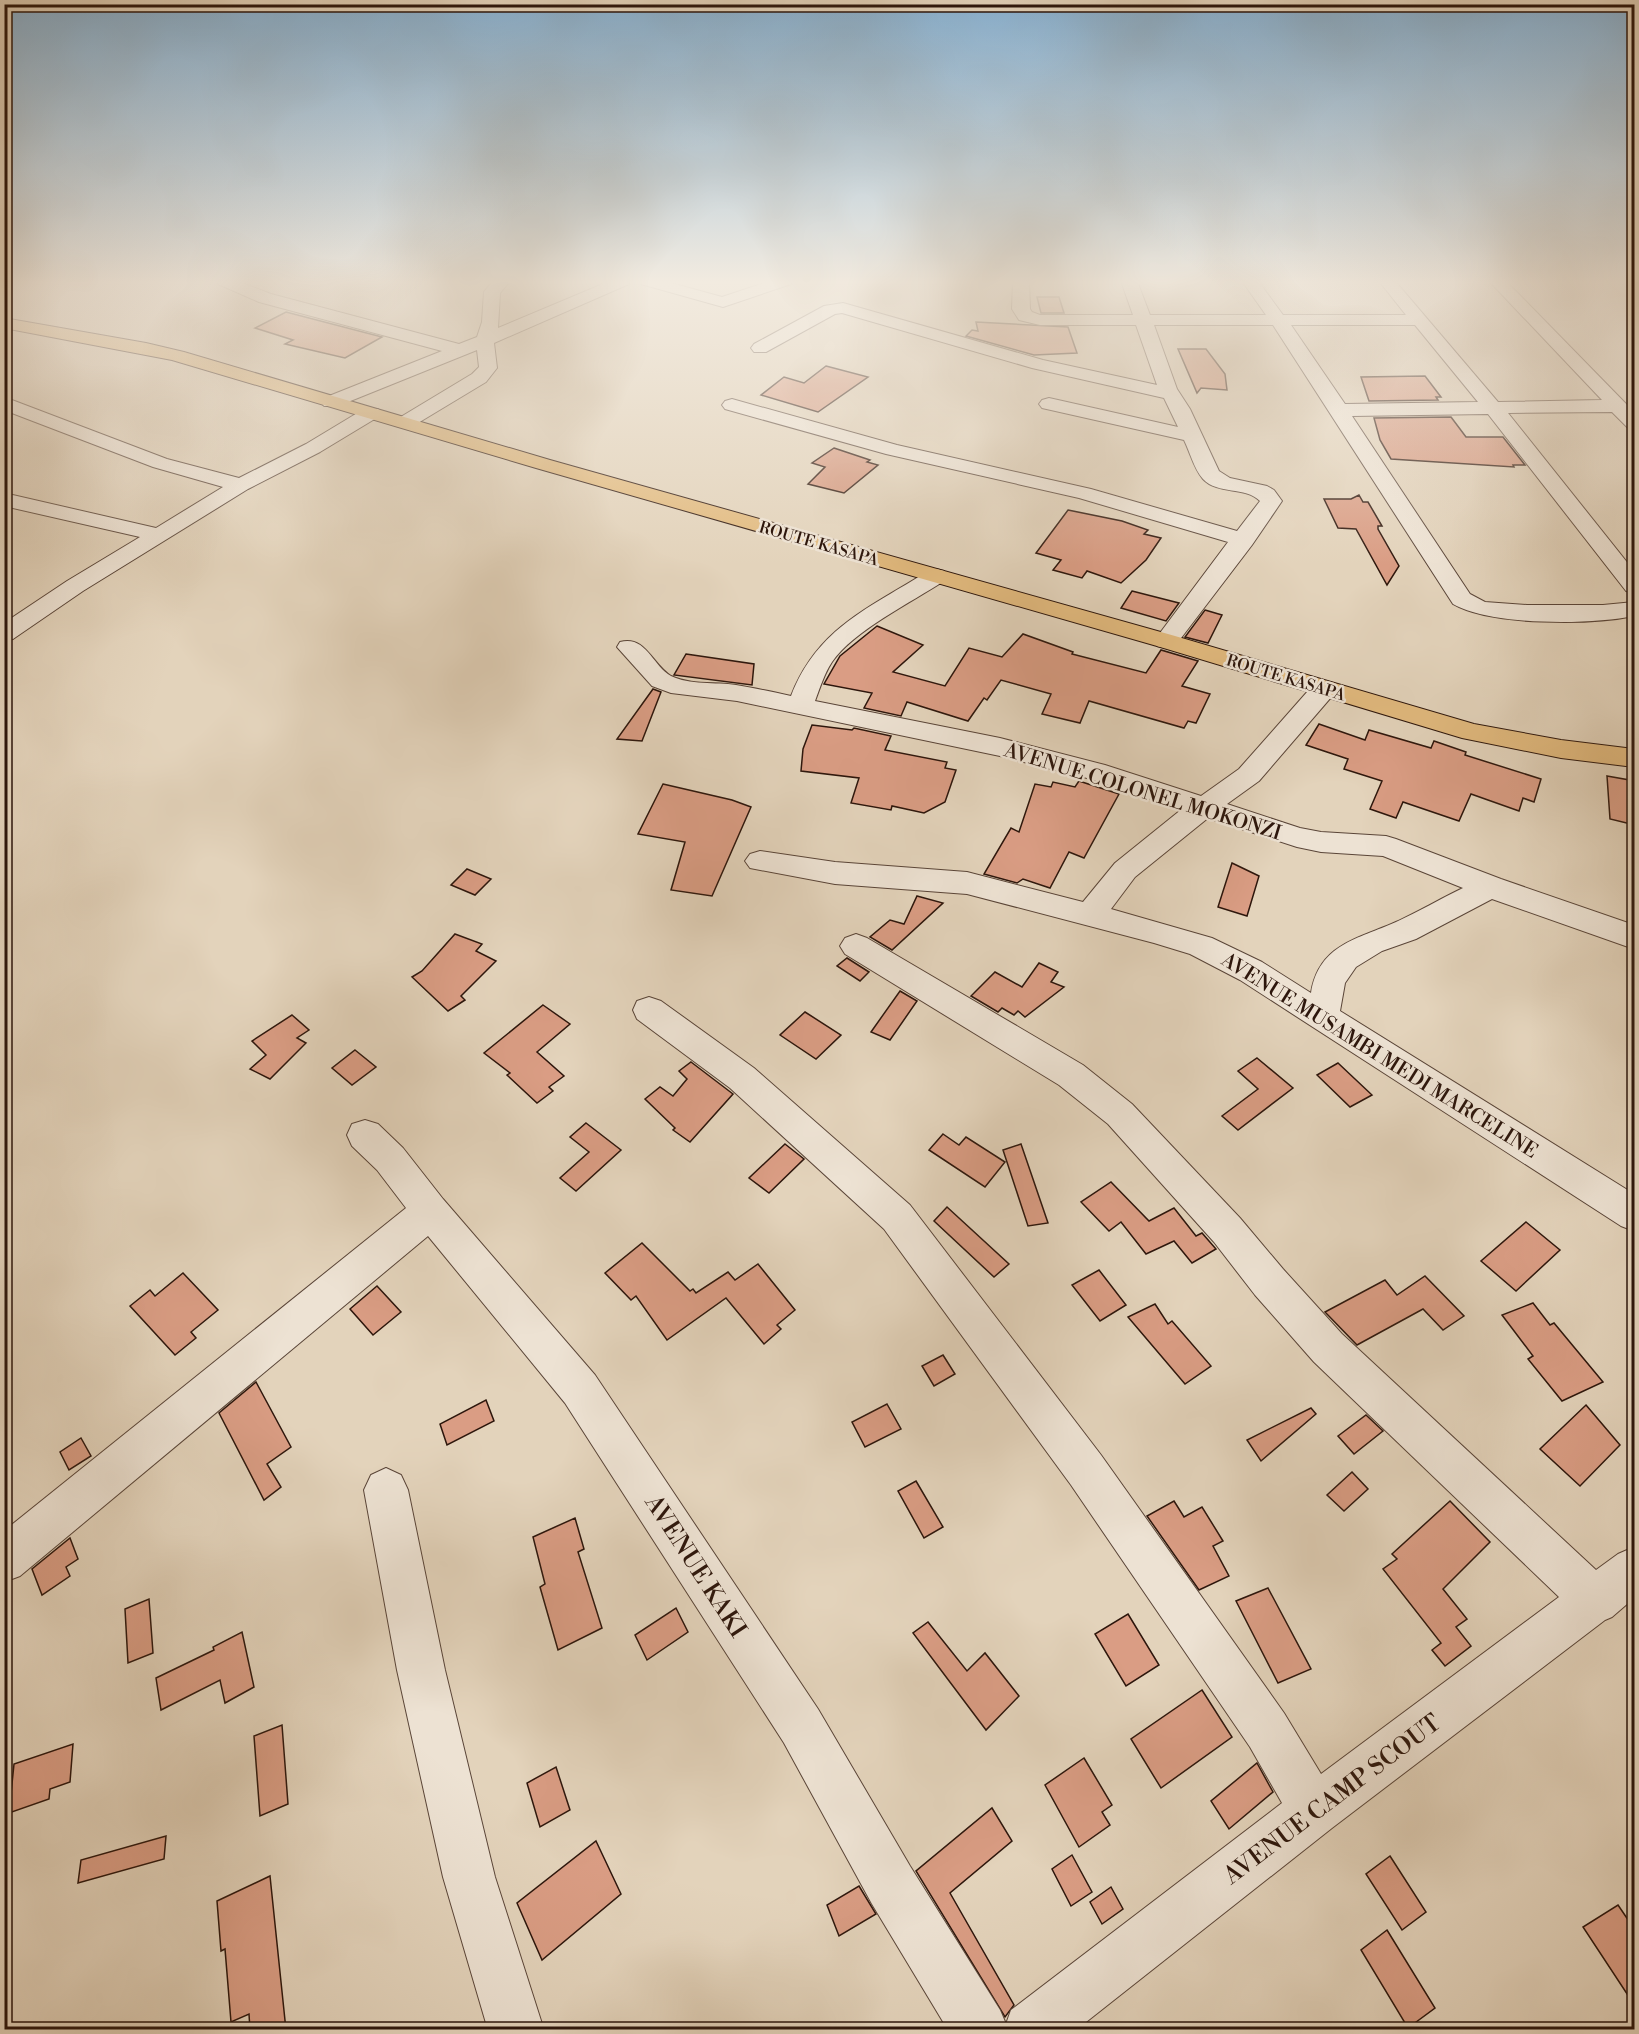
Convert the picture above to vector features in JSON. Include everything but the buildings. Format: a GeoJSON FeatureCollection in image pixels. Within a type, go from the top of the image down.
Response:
{"type":"FeatureCollection","features":[{"type":"Feature","properties":{"kind":"main road","name":"ROUTE KASAPA"},"geometry":{"type":"LineString","coordinates":[[242,376],[1489,736],[1635,758]]}},
{"type":"Feature","properties":{"kind":"street"},"geometry":{"type":"LineString","coordinates":[[332,402],[396,376]]}},
{"type":"Feature","properties":{"kind":"street"},"geometry":{"type":"LineString","coordinates":[[406,422],[481,376]]}},
{"type":"Feature","properties":{"kind":"street"},"geometry":{"type":"LineString","coordinates":[[1088,376],[1170,393]]}},
{"type":"Feature","properties":{"kind":"street"},"geometry":{"type":"LineString","coordinates":[[1163,376],[1213,478],[1260,490],[1268,495],[1271,501],[1166,641]]}},
{"type":"Feature","properties":{"kind":"street"},"geometry":{"type":"LineString","coordinates":[[1315,376],[1461,599],[1473,606],[1492,610],[1597,613],[1625,612],[1635,609]]}},
{"type":"Feature","properties":{"kind":"street"},"geometry":{"type":"LineString","coordinates":[[1466,376],[1635,586]]}},
{"type":"Feature","properties":{"kind":"street"},"geometry":{"type":"LineString","coordinates":[[1588,376],[1601,389],[1620,397],[1635,423]]}},
{"type":"Feature","properties":{"kind":"street"},"geometry":{"type":"LineString","coordinates":[[1339,410],[1492,406],[1620,397]]}},
{"type":"Feature","properties":{"kind":"street"},"geometry":{"type":"LineString","coordinates":[[4,403],[160,464],[241,485]]}},
{"type":"Feature","properties":{"kind":"street"},"geometry":{"type":"LineString","coordinates":[[1049,404],[1193,436]]}},
{"type":"Feature","properties":{"kind":"street"},"geometry":{"type":"LineString","coordinates":[[732,405],[893,450],[1084,493],[1244,540]]}},
{"type":"Feature","properties":{"kind":"street"},"geometry":{"type":"LineString","coordinates":[[7,629],[241,485],[313,448],[371,413]]}},
{"type":"Feature","properties":{"kind":"street"},"geometry":{"type":"LineString","coordinates":[[4,499],[159,535]]}},
{"type":"Feature","properties":{"kind":"street"},"geometry":{"type":"LineString","coordinates":[[801,705],[811,677],[824,656],[856,628],[936,576]]}},
{"type":"Feature","properties":{"kind":"street","name":"AVENUE COLONEL MOKONZI"},"geometry":{"type":"LineString","coordinates":[[629,647],[661,681],[680,687],[737,693],[1000,747],[1095,771],[1297,837],[1321,842],[1386,846],[1490,887],[1635,937]]}},
{"type":"Feature","properties":{"kind":"street"},"geometry":{"type":"LineString","coordinates":[[1090,914],[1125,870],[1171,831],[1249,775],[1324,689]]}},
{"type":"Feature","properties":{"kind":"street","name":"AVENUE MUSAMBI MEDI MARCELINE"},"geometry":{"type":"LineString","coordinates":[[760,861],[835,873],[967,884],[1090,914],[1201,946],[1251,971],[1635,1214]]}},
{"type":"Feature","properties":{"kind":"street"},"geometry":{"type":"LineString","coordinates":[[1323,1016],[1329,980],[1345,958],[1371,943],[1405,931],[1490,887]]}},
{"type":"Feature","properties":{"kind":"street"},"geometry":{"type":"LineString","coordinates":[[856,946],[1071,1075],[1120,1114],[1227,1230],[1269,1282],[1328,1348],[1596,1601]]}},
{"type":"Feature","properties":{"kind":"street"},"geometry":{"type":"LineString","coordinates":[[649,1010],[742,1078],[897,1217],[1086,1470],[1267,1730],[1314,1810]]}},
{"type":"Feature","properties":{"kind":"street","name":"AVENUE KAKI"},"geometry":{"type":"LineString","coordinates":[[365,1135],[390,1159],[430,1212],[580,1389],[801,1726],[891,1885],[980,2030]]}},
{"type":"Feature","properties":{"kind":"street"},"geometry":{"type":"LineString","coordinates":[[4,1560],[430,1212]]}},
{"type":"Feature","properties":{"kind":"street"},"geometry":{"type":"LineString","coordinates":[[386,1490],[421,1670],[469,1877],[516,2030]]}},
{"type":"Feature","properties":{"kind":"street","name":"AVENUE CAMP SCOUT"},"geometry":{"type":"LineString","coordinates":[[1031,2030],[1314,1810],[1635,1570]]}}]}
